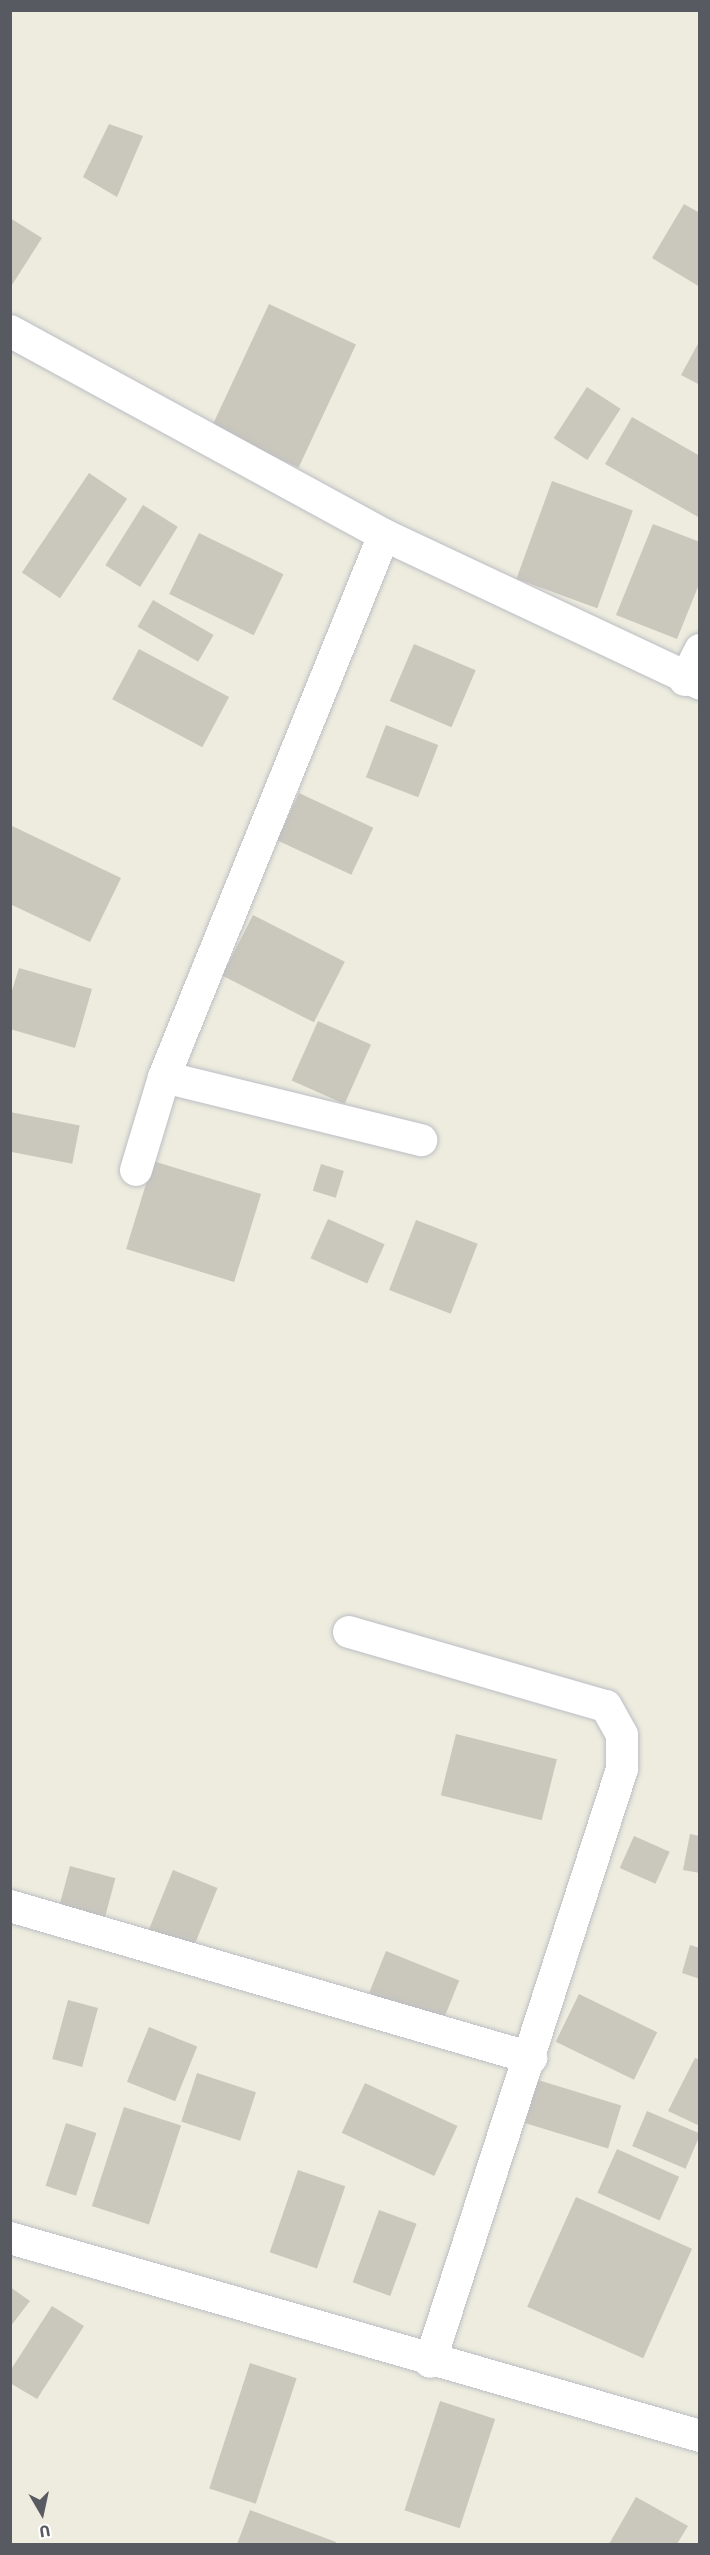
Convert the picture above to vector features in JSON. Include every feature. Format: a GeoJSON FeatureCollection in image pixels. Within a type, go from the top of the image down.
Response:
{"type":"FeatureCollection","features":[{"type":"Feature","properties":{"kind":"street"},"geometry":{"type":"LineString","coordinates":[[10,331],[384,535],[692,682],[699,650]]}},
{"type":"Feature","properties":{"kind":"street"},"geometry":{"type":"LineString","coordinates":[[136,1170],[164,1077],[384,535]]}},
{"type":"Feature","properties":{"kind":"street"},"geometry":{"type":"LineString","coordinates":[[164,1077],[421,1140]]}},
{"type":"Feature","properties":{"kind":"street"},"geometry":{"type":"LineString","coordinates":[[349,1632],[606,1706],[622,1734],[622,1769],[531,2058],[430,2362]]}},
{"type":"Feature","properties":{"kind":"street"},"geometry":{"type":"LineString","coordinates":[[10,1906],[531,2058]]}},
{"type":"Feature","properties":{"kind":"street"},"geometry":{"type":"LineString","coordinates":[[10,2238],[430,2362],[699,2436]]}},
{"type":"Feature","properties":{"kind":"building"},"geometry":{"type":"Polygon","coordinates":[[[109,124],[143,136],[117,197],[83,177],[109,124]]]}},
{"type":"Feature","properties":{"kind":"building"},"geometry":{"type":"Polygon","coordinates":[[[684,204],[700,213],[700,287],[652,258],[684,204]]]}},
{"type":"Feature","properties":{"kind":"building"},"geometry":{"type":"Polygon","coordinates":[[[10,218],[42,238],[10,288],[10,218]]]}},
{"type":"Feature","properties":{"kind":"building"},"geometry":{"type":"Polygon","coordinates":[[[269,304],[356,345],[299,468],[212,427],[269,304]]]}},
{"type":"Feature","properties":{"kind":"building"},"geometry":{"type":"Polygon","coordinates":[[[700,340],[700,385],[681,375],[700,340]]]}},
{"type":"Feature","properties":{"kind":"building"},"geometry":{"type":"Polygon","coordinates":[[[587,387],[621,409],[587,460],[554,438],[587,387]]]}},
{"type":"Feature","properties":{"kind":"building"},"geometry":{"type":"Polygon","coordinates":[[[632,417],[700,456],[700,518],[605,464],[632,417]]]}},
{"type":"Feature","properties":{"kind":"building"},"geometry":{"type":"Polygon","coordinates":[[[89,473],[127,499],[60,598],[22,572],[89,473]]]}},
{"type":"Feature","properties":{"kind":"building"},"geometry":{"type":"Polygon","coordinates":[[[552,481],[633,510],[597,608],[516,579],[552,481]]]}},
{"type":"Feature","properties":{"kind":"building"},"geometry":{"type":"Polygon","coordinates":[[[143,505],[178,527],[140,587],[105,565],[143,505]]]}},
{"type":"Feature","properties":{"kind":"building"},"geometry":{"type":"Polygon","coordinates":[[[653,524],[700,542],[700,582],[677,639],[616,615],[653,524]]]}},
{"type":"Feature","properties":{"kind":"building"},"geometry":{"type":"Polygon","coordinates":[[[199,533],[283,574],[254,635],[169,594],[199,533]]]}},
{"type":"Feature","properties":{"kind":"building"},"geometry":{"type":"Polygon","coordinates":[[[153,600],[214,635],[198,662],[138,627],[153,600]]]}},
{"type":"Feature","properties":{"kind":"building"},"geometry":{"type":"Polygon","coordinates":[[[414,644],[476,670],[451,727],[390,701],[414,644]]]}},
{"type":"Feature","properties":{"kind":"building"},"geometry":{"type":"Polygon","coordinates":[[[139,649],[229,697],[202,747],[112,699],[139,649]]]}},
{"type":"Feature","properties":{"kind":"building"},"geometry":{"type":"Polygon","coordinates":[[[386,725],[438,745],[418,797],[366,777],[386,725]]]}},
{"type":"Feature","properties":{"kind":"building"},"geometry":{"type":"Polygon","coordinates":[[[299,793],[373,828],[351,875],[277,840],[299,793]]]}},
{"type":"Feature","properties":{"kind":"building"},"geometry":{"type":"Polygon","coordinates":[[[10,825],[121,878],[90,942],[10,904],[10,825]]]}},
{"type":"Feature","properties":{"kind":"building"},"geometry":{"type":"Polygon","coordinates":[[[253,915],[345,962],[314,1022],[222,976],[253,915]]]}},
{"type":"Feature","properties":{"kind":"building"},"geometry":{"type":"Polygon","coordinates":[[[19,968],[92,989],[75,1048],[10,1029],[10,997],[19,968]]]}},
{"type":"Feature","properties":{"kind":"building"},"geometry":{"type":"Polygon","coordinates":[[[318,1021],[371,1045],[345,1104],[292,1080],[318,1021]]]}},
{"type":"Feature","properties":{"kind":"building"},"geometry":{"type":"Polygon","coordinates":[[[10,1112],[80,1126],[72,1164],[10,1152],[10,1112]]]}},
{"type":"Feature","properties":{"kind":"building"},"geometry":{"type":"Polygon","coordinates":[[[153,1161],[261,1194],[234,1282],[126,1249],[153,1161]]]}},
{"type":"Feature","properties":{"kind":"building"},"geometry":{"type":"Polygon","coordinates":[[[321,1164],[344,1171],[336,1198],[313,1191],[321,1164]]]}},
{"type":"Feature","properties":{"kind":"building"},"geometry":{"type":"Polygon","coordinates":[[[328,1219],[385,1244],[367,1284],[311,1258],[328,1219]]]}},
{"type":"Feature","properties":{"kind":"building"},"geometry":{"type":"Polygon","coordinates":[[[416,1220],[478,1244],[451,1314],[389,1290],[416,1220]]]}},
{"type":"Feature","properties":{"kind":"building"},"geometry":{"type":"Polygon","coordinates":[[[456,1734],[557,1759],[542,1820],[441,1795],[456,1734]]]}},
{"type":"Feature","properties":{"kind":"building"},"geometry":{"type":"Polygon","coordinates":[[[690,1834],[700,1836],[700,1873],[683,1870],[690,1834]]]}},
{"type":"Feature","properties":{"kind":"building"},"geometry":{"type":"Polygon","coordinates":[[[634,1836],[670,1852],[655,1884],[620,1868],[634,1836]]]}},
{"type":"Feature","properties":{"kind":"building"},"geometry":{"type":"Polygon","coordinates":[[[70,1866],[115,1878],[102,1926],[57,1914],[70,1866]]]}},
{"type":"Feature","properties":{"kind":"building"},"geometry":{"type":"Polygon","coordinates":[[[173,1870],[218,1888],[193,1948],[149,1930],[173,1870]]]}},
{"type":"Feature","properties":{"kind":"building"},"geometry":{"type":"Polygon","coordinates":[[[690,1945],[700,1948],[700,1979],[682,1973],[690,1945]]]}},
{"type":"Feature","properties":{"kind":"building"},"geometry":{"type":"Polygon","coordinates":[[[386,1951],[459,1981],[442,2023],[369,1994],[386,1951]]]}},
{"type":"Feature","properties":{"kind":"building"},"geometry":{"type":"Polygon","coordinates":[[[579,1994],[657,2032],[634,2080],[556,2042],[579,1994]]]}},
{"type":"Feature","properties":{"kind":"building"},"geometry":{"type":"Polygon","coordinates":[[[68,2000],[98,2008],[82,2067],[52,2059],[68,2000]]]}},
{"type":"Feature","properties":{"kind":"building"},"geometry":{"type":"Polygon","coordinates":[[[149,2027],[197,2046],[175,2101],[127,2082],[149,2027]]]}},
{"type":"Feature","properties":{"kind":"building"},"geometry":{"type":"Polygon","coordinates":[[[695,2058],[700,2060],[700,2126],[668,2111],[695,2058]]]}},
{"type":"Feature","properties":{"kind":"building"},"geometry":{"type":"Polygon","coordinates":[[[197,2073],[256,2092],[240,2141],[181,2122],[197,2073]]]}},
{"type":"Feature","properties":{"kind":"building"},"geometry":{"type":"Polygon","coordinates":[[[538,2080],[621,2105],[608,2148],[525,2123],[538,2080]]]}},
{"type":"Feature","properties":{"kind":"building"},"geometry":{"type":"Polygon","coordinates":[[[365,2083],[457,2126],[434,2176],[342,2133],[365,2083]]]}},
{"type":"Feature","properties":{"kind":"building"},"geometry":{"type":"Polygon","coordinates":[[[124,2107],[181,2126],[149,2224],[92,2206],[124,2107]]]}},
{"type":"Feature","properties":{"kind":"building"},"geometry":{"type":"Polygon","coordinates":[[[647,2111],[700,2133],[686,2169],[632,2146],[647,2111]]]}},
{"type":"Feature","properties":{"kind":"building"},"geometry":{"type":"Polygon","coordinates":[[[66,2123],[96,2133],[76,2196],[46,2186],[66,2123]]]}},
{"type":"Feature","properties":{"kind":"building"},"geometry":{"type":"Polygon","coordinates":[[[617,2149],[679,2177],[660,2221],[597,2193],[617,2149]]]}},
{"type":"Feature","properties":{"kind":"building"},"geometry":{"type":"Polygon","coordinates":[[[298,2170],[345,2186],[317,2269],[270,2252],[298,2170]]]}},
{"type":"Feature","properties":{"kind":"building"},"geometry":{"type":"Polygon","coordinates":[[[576,2197],[692,2249],[643,2358],[527,2307],[576,2197]]]}},
{"type":"Feature","properties":{"kind":"building"},"geometry":{"type":"Polygon","coordinates":[[[379,2210],[417,2224],[390,2296],[353,2282],[379,2210]]]}},
{"type":"Feature","properties":{"kind":"building"},"geometry":{"type":"Polygon","coordinates":[[[10,2287],[30,2301],[10,2327],[10,2287]]]}},
{"type":"Feature","properties":{"kind":"building"},"geometry":{"type":"Polygon","coordinates":[[[52,2306],[84,2326],[37,2399],[10,2383],[10,2371],[52,2306]]]}},
{"type":"Feature","properties":{"kind":"building"},"geometry":{"type":"Polygon","coordinates":[[[250,2363],[297,2378],[256,2504],[209,2489],[250,2363]]]}},
{"type":"Feature","properties":{"kind":"building"},"geometry":{"type":"Polygon","coordinates":[[[440,2401],[495,2419],[460,2528],[404,2510],[440,2401]]]}},
{"type":"Feature","properties":{"kind":"building"},"geometry":{"type":"Polygon","coordinates":[[[636,2497],[688,2526],[677,2544],[609,2544],[636,2497]]]}},
{"type":"Feature","properties":{"kind":"building"},"geometry":{"type":"Polygon","coordinates":[[[250,2510],[336,2542],[336,2544],[237,2544],[250,2510]]]}}]}
